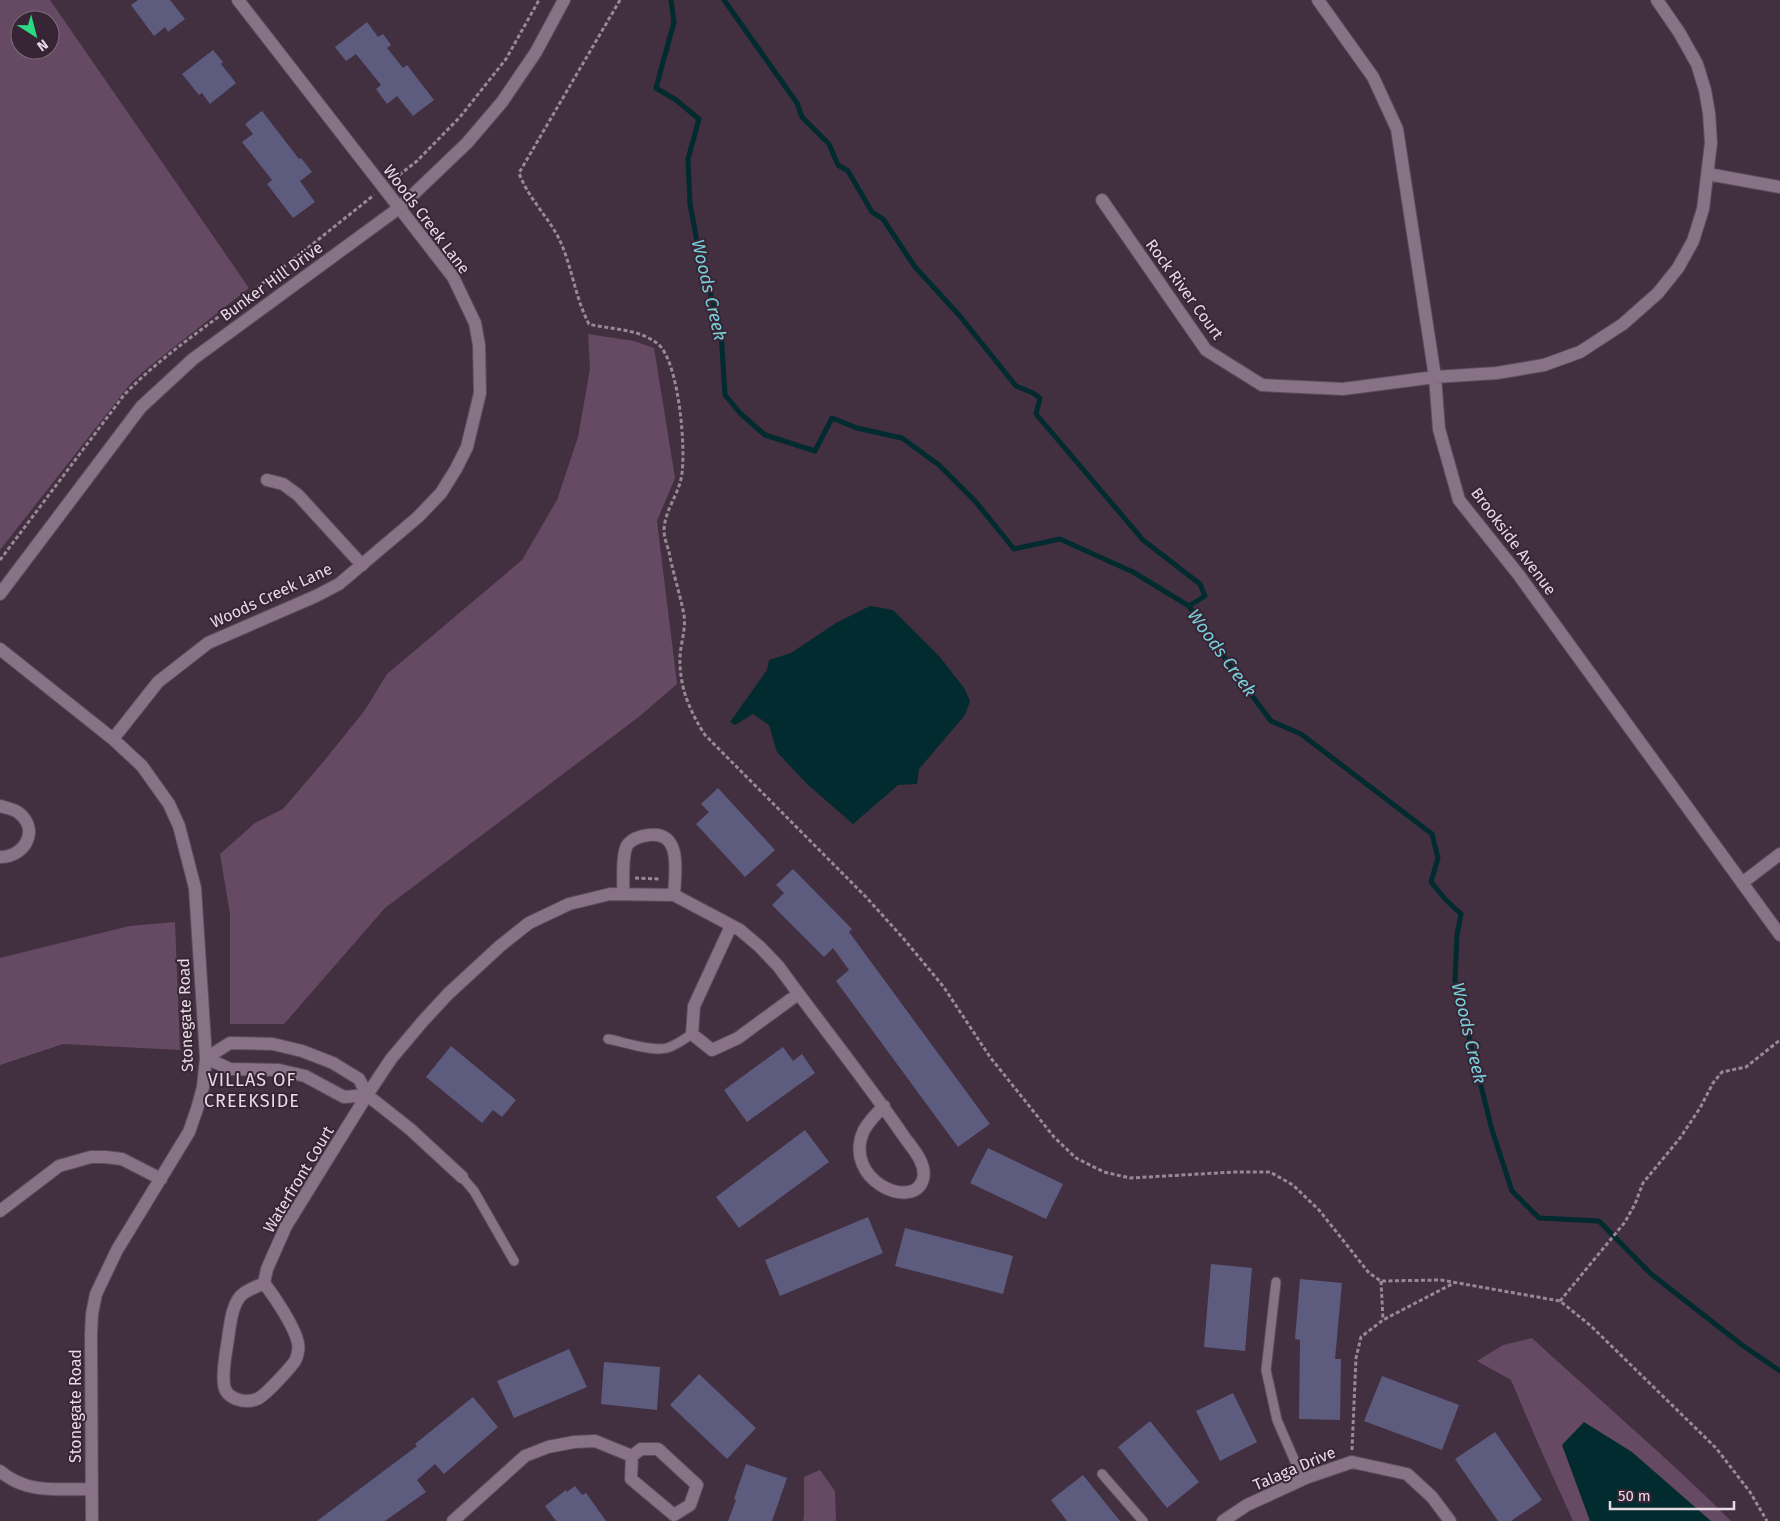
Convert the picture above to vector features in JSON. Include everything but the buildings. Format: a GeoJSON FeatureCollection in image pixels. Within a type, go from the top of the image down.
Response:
{"type":"FeatureCollection","features":[{"type":"Feature","properties":{"kind":"street","name":"Woods Creek Lane"},"geometry":{"type":"LineString","coordinates":[[113,739],[158,682],[208,643],[339,584],[418,517],[441,493],[456,469],[467,446],[480,393],[479,345],[475,323],[453,277],[238,0]]}},
{"type":"Feature","properties":{"kind":"street","name":"Bunker Hill Drive"},"geometry":{"type":"LineString","coordinates":[[0,594],[141,407],[193,359],[399,208],[467,143],[502,102],[536,52],[564,0]]}},
{"type":"Feature","properties":{"kind":"street","name":"Brookside Avenue"},"geometry":{"type":"LineString","coordinates":[[1318,0],[1373,77],[1397,129],[1435,377],[1439,429],[1459,500],[1518,574],[1780,935]]}},
{"type":"Feature","properties":{"kind":"street","name":"Rock River Court"},"geometry":{"type":"LineString","coordinates":[[1102,200],[1206,350],[1262,385],[1343,389],[1435,377],[1497,373],[1544,365],[1580,352],[1623,324],[1658,293],[1678,268],[1693,240],[1703,209],[1711,143],[1705,90],[1697,64],[1680,32],[1657,0]]}},
{"type":"Feature","properties":{"kind":"street"},"geometry":{"type":"LineString","coordinates":[[1708,174],[1780,187]]}},
{"type":"Feature","properties":{"kind":"street"},"geometry":{"type":"LineString","coordinates":[[267,480],[282,484],[298,495],[362,565]]}},
{"type":"Feature","properties":{"kind":"street","name":"Stonegate Road"},"geometry":{"type":"LineString","coordinates":[[0,649],[113,739],[142,766],[168,804],[180,826],[195,888],[206,1058],[203,1087],[189,1132],[116,1250],[96,1294],[92,1314],[92,1521]]}},
{"type":"Feature","properties":{"kind":"street"},"geometry":{"type":"LineString","coordinates":[[0,806],[17,811],[24,818],[28,827],[28,837],[25,846],[18,853],[9,857],[0,857]]}},
{"type":"Feature","properties":{"kind":"street"},"geometry":{"type":"LineString","coordinates":[[674,896],[676,854],[670,844],[661,835],[650,835],[636,838],[627,845],[624,854],[623,894],[674,896],[740,930],[779,967],[884,1106],[921,1164],[923,1178],[920,1185],[915,1189],[900,1193],[887,1190],[873,1179],[862,1164],[859,1155],[864,1129],[884,1106]]}},
{"type":"Feature","properties":{"kind":"street"},"geometry":{"type":"LineString","coordinates":[[1742,883],[1780,854]]}},
{"type":"Feature","properties":{"kind":"street","name":"Waterfront Court"},"geometry":{"type":"LineString","coordinates":[[264,1283],[286,1226],[391,1059],[423,1021],[448,994],[500,946],[530,924],[569,904],[610,894],[623,894]]}},
{"type":"Feature","properties":{"kind":"street"},"geometry":{"type":"LineString","coordinates":[[730,926],[694,1006],[692,1034],[712,1050],[738,1038],[798,994]]}},
{"type":"Feature","properties":{"kind":"street"},"geometry":{"type":"LineString","coordinates":[[206,1058],[230,1043],[273,1044],[302,1051],[333,1063],[359,1079],[367,1095],[410,1129],[462,1177]]}},
{"type":"Feature","properties":{"kind":"street"},"geometry":{"type":"LineString","coordinates":[[206,1058],[230,1069],[279,1070],[305,1076],[344,1097],[367,1095]]}},
{"type":"Feature","properties":{"kind":"street"},"geometry":{"type":"LineString","coordinates":[[0,1211],[59,1166],[91,1157],[105,1156],[122,1159],[161,1179]]}},
{"type":"Feature","properties":{"kind":"street"},"geometry":{"type":"LineString","coordinates":[[264,1283],[273,1294],[295,1335],[298,1343],[298,1352],[295,1360],[267,1392],[258,1399],[236,1400],[228,1394],[224,1386],[223,1375],[231,1323],[236,1304],[242,1294],[264,1283]]}},
{"type":"Feature","properties":{"kind":"street"},"geometry":{"type":"LineString","coordinates":[[453,1521],[525,1456],[548,1447],[574,1442],[595,1441],[632,1456]]}},
{"type":"Feature","properties":{"kind":"street"},"geometry":{"type":"LineString","coordinates":[[641,1449],[658,1449],[697,1485],[690,1505],[674,1515],[638,1485],[631,1478],[632,1456],[641,1449]]}},
{"type":"Feature","properties":{"kind":"street","name":"Talaga Drive"},"geometry":{"type":"LineString","coordinates":[[1223,1521],[1247,1505],[1302,1480],[1352,1462],[1407,1474],[1432,1497],[1450,1521]]}},
{"type":"Feature","properties":{"kind":"street"},"geometry":{"type":"LineString","coordinates":[[0,1472],[11,1480],[30,1488],[91,1489]]}},
{"type":"Feature","properties":{"kind":"lane"},"geometry":{"type":"LineString","coordinates":[[608,1039],[657,1049],[678,1044],[692,1034]]}},
{"type":"Feature","properties":{"kind":"lane"},"geometry":{"type":"LineString","coordinates":[[462,1177],[474,1191],[514,1261]]}},
{"type":"Feature","properties":{"kind":"lane"},"geometry":{"type":"LineString","coordinates":[[1276,1282],[1266,1370],[1277,1420],[1302,1480]]}},
{"type":"Feature","properties":{"kind":"lane"},"geometry":{"type":"LineString","coordinates":[[1102,1474],[1143,1521]]}},
{"type":"Feature","properties":{"kind":"path"},"geometry":{"type":"LineString","coordinates":[[0,560],[124,395],[154,367],[417,161],[460,117],[506,59],[539,0]]}},
{"type":"Feature","properties":{"kind":"path"},"geometry":{"type":"LineString","coordinates":[[620,0],[519,173],[525,189],[560,242],[589,324],[644,334],[660,345],[670,364],[677,394],[683,446],[683,466],[681,481],[666,514],[664,531],[685,622],[680,656],[682,682],[687,703],[705,735],[866,897],[903,938],[943,986],[990,1057],[1054,1137],[1076,1158],[1104,1172],[1130,1178],[1234,1172],[1270,1172],[1293,1185],[1319,1210],[1369,1273],[1381,1281],[1441,1280],[1560,1301],[1591,1326],[1716,1448],[1750,1492],[1767,1521]]}},
{"type":"Feature","properties":{"kind":"path"},"geometry":{"type":"LineString","coordinates":[[636,878],[660,880]]}},
{"type":"Feature","properties":{"kind":"path"},"geometry":{"type":"LineString","coordinates":[[1560,1301],[1625,1222],[1635,1204],[1643,1183],[1680,1138],[1722,1072],[1746,1067],[1780,1040]]}},
{"type":"Feature","properties":{"kind":"path"},"geometry":{"type":"LineString","coordinates":[[1381,1281],[1383,1320]]}},
{"type":"Feature","properties":{"kind":"path"},"geometry":{"type":"LineString","coordinates":[[1352,1462],[1356,1358],[1361,1337],[1383,1320],[1454,1283]]}},
{"type":"Feature","properties":{"kind":"shaded area"},"geometry":{"type":"Polygon","coordinates":[[[0,0],[50,0],[57,10],[10,10],[10,60],[60,60],[60,14],[249,288],[131,383],[0,550],[0,0]]]}},
{"type":"Feature","properties":{"kind":"shaded area"},"geometry":{"type":"Polygon","coordinates":[[[588,334],[634,341],[654,348],[675,478],[657,521],[677,684],[640,716],[385,908],[284,1024],[230,1024],[230,914],[220,854],[255,823],[283,809],[365,710],[387,674],[522,560],[557,500],[578,437],[590,369],[588,334]]]}},
{"type":"Feature","properties":{"kind":"shaded area"},"geometry":{"type":"Polygon","coordinates":[[[870,606],[893,610],[939,656],[964,688],[970,701],[965,715],[919,769],[917,784],[898,785],[853,824],[807,784],[777,752],[769,725],[753,714],[735,725],[730,722],[767,670],[769,660],[791,653],[836,623],[870,606]]]}},
{"type":"Feature","properties":{"kind":"shaded area"},"geometry":{"type":"Polygon","coordinates":[[[175,922],[180,1050],[63,1044],[0,1065],[0,958],[129,926],[175,922]]]}},
{"type":"Feature","properties":{"kind":"shaded area"},"geometry":{"type":"Polygon","coordinates":[[[1532,1338],[1731,1521],[1573,1521],[1511,1380],[1477,1361],[1503,1345],[1532,1338]]]}},
{"type":"Feature","properties":{"kind":"shaded area"},"geometry":{"type":"Polygon","coordinates":[[[1584,1422],[1632,1452],[1711,1521],[1590,1521],[1562,1445],[1584,1422]]]}},
{"type":"Feature","properties":{"kind":"shaded area"},"geometry":{"type":"Polygon","coordinates":[[[820,1470],[835,1491],[836,1521],[803,1521],[804,1477],[820,1470]]]}},
{"type":"Feature","properties":{"kind":"waterway","name":"Woods Creek"},"geometry":{"type":"LineString","coordinates":[[671,0],[674,22],[656,88],[676,100],[699,119],[688,159],[690,204],[700,257],[721,331],[725,395],[741,414],[765,435],[815,451],[832,418],[857,428],[902,438],[939,465],[975,501],[1014,549],[1060,539],[1133,572],[1189,606],[1271,721],[1301,734],[1432,834],[1438,858],[1431,882],[1461,914],[1457,935],[1455,981],[1492,1130],[1512,1191],[1539,1218],[1599,1221],[1651,1274],[1742,1345],[1780,1371]]}},
{"type":"Feature","properties":{"kind":"waterway"},"geometry":{"type":"LineString","coordinates":[[724,0],[797,103],[802,117],[829,144],[838,165],[848,171],[872,212],[883,219],[915,267],[959,315],[1016,386],[1040,398],[1036,414],[1143,540],[1200,584],[1205,596],[1189,606]]}},
{"type":"Feature","properties":{"kind":"district","name":"VILLAS OF CREEKSIDE"},"geometry":{"type":"Point","coordinates":[252,1090]}}]}
